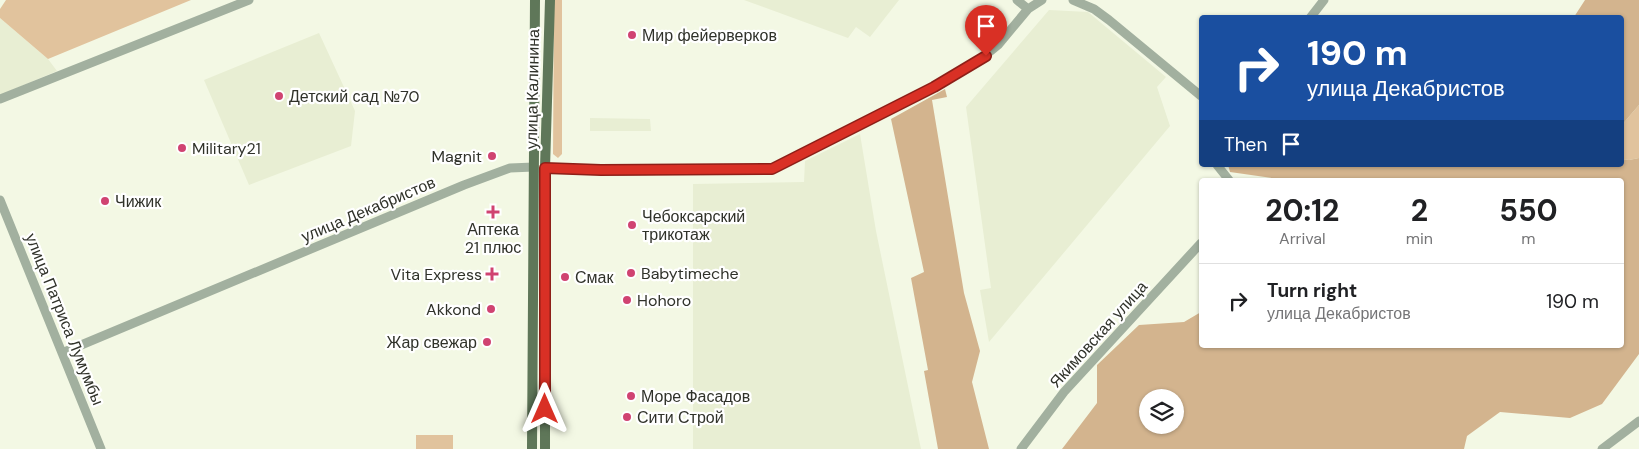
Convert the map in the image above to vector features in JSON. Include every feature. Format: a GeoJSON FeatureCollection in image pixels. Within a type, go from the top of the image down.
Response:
{"type":"FeatureCollection","features":[{"type":"Feature","properties":{"kind":"main road","name":"улица Калинина"},"geometry":{"type":"LineString","coordinates":[[532,449],[535,0]]}},
{"type":"Feature","properties":{"kind":"main road","name":"улица Калинина"},"geometry":{"type":"LineString","coordinates":[[545,449],[545,168],[550,0]]}},
{"type":"Feature","properties":{"kind":"main road","name":"улица Декабристов"},"geometry":{"type":"LineString","coordinates":[[534,167],[545,168]]}},
{"type":"Feature","properties":{"kind":"street"},"geometry":{"type":"LineString","coordinates":[[0,99],[249,0]]}},
{"type":"Feature","properties":{"kind":"street"},"geometry":{"type":"LineString","coordinates":[[1017,0],[1028,9]]}},
{"type":"Feature","properties":{"kind":"street","name":"улица Декабристов"},"geometry":{"type":"LineString","coordinates":[[545,168],[611,170],[772,169],[934,87],[986,56],[1028,9],[1042,0]]}},
{"type":"Feature","properties":{"kind":"street"},"geometry":{"type":"LineString","coordinates":[[1073,0],[1094,9],[1109,20],[1199,94]]}},
{"type":"Feature","properties":{"kind":"street"},"geometry":{"type":"LineString","coordinates":[[1312,15],[1324,0]]}},
{"type":"Feature","properties":{"kind":"street","name":"улица Декабристов"},"geometry":{"type":"LineString","coordinates":[[62,353],[464,185],[510,168],[534,167]]}},
{"type":"Feature","properties":{"kind":"street"},"geometry":{"type":"LineString","coordinates":[[1219,167],[1227,178]]}},
{"type":"Feature","properties":{"kind":"street","name":"улица Патриса Лумумбы"},"geometry":{"type":"LineString","coordinates":[[0,200],[102,449]]}},
{"type":"Feature","properties":{"kind":"street","name":"Якимовская улица"},"geometry":{"type":"LineString","coordinates":[[1021,449],[1064,392],[1199,245]]}},
{"type":"Feature","properties":{"kind":"street"},"geometry":{"type":"LineString","coordinates":[[1602,449],[1639,421]]}},
{"type":"Feature","properties":{"kind":"shaded area"},"geometry":{"type":"Polygon","coordinates":[[[6,0],[191,0],[48,59],[0,18],[0,9],[6,0]]]}},
{"type":"Feature","properties":{"kind":"shaded area"},"geometry":{"type":"Polygon","coordinates":[[[554,0],[562,0],[562,154],[558,158],[553,154],[554,0]]]}},
{"type":"Feature","properties":{"kind":"shaded area"},"geometry":{"type":"Polygon","coordinates":[[[744,0],[899,0],[870,37],[856,27],[848,38],[744,0]]]}},
{"type":"Feature","properties":{"kind":"shaded area"},"geometry":{"type":"Polygon","coordinates":[[[1585,0],[1639,0],[1639,105],[1624,122],[1624,15],[1575,15],[1585,0]]]}},
{"type":"Feature","properties":{"kind":"shaded area"},"geometry":{"type":"Polygon","coordinates":[[[1049,10],[1088,12],[1166,77],[1157,87],[1170,126],[989,342],[980,290],[991,288],[966,107],[1049,10]]]}},
{"type":"Feature","properties":{"kind":"shaded area"},"geometry":{"type":"Polygon","coordinates":[[[0,18],[48,59],[57,71],[0,95],[0,18]]]}},
{"type":"Feature","properties":{"kind":"shaded area","name":"Детский сад №70"},"geometry":{"type":"Polygon","coordinates":[[[319,33],[355,111],[351,146],[249,185],[204,80],[319,33]]]}},
{"type":"Feature","properties":{"kind":"shaded area"},"geometry":{"type":"Polygon","coordinates":[[[945,89],[947,97],[932,100],[964,293],[980,351],[972,382],[989,449],[938,449],[924,371],[928,370],[911,278],[924,272],[891,119],[945,89]]]}},
{"type":"Feature","properties":{"kind":"shaded area"},"geometry":{"type":"Polygon","coordinates":[[[1639,105],[1639,158],[1624,159],[1624,122],[1639,105]]]}},
{"type":"Feature","properties":{"kind":"shaded area"},"geometry":{"type":"Polygon","coordinates":[[[590,118],[650,119],[651,131],[590,131],[590,118]]]}},
{"type":"Feature","properties":{"kind":"shaded area"},"geometry":{"type":"Polygon","coordinates":[[[860,134],[876,231],[921,449],[693,449],[693,184],[804,182],[805,161],[860,134]]]}},
{"type":"Feature","properties":{"kind":"shaded area"},"geometry":{"type":"Polygon","coordinates":[[[1639,158],[1639,354],[1602,404],[1570,418],[1500,412],[1467,436],[1464,449],[1062,449],[1097,403],[1097,365],[1139,325],[1184,322],[1199,313],[1199,348],[1624,348],[1624,178],[1271,178],[1230,172],[1229,167],[1624,167],[1624,159],[1639,158]]]}},
{"type":"Feature","properties":{"kind":"shaded area"},"geometry":{"type":"Polygon","coordinates":[[[416,435],[453,435],[453,449],[416,449],[416,435]]]}},
{"type":"Feature","properties":{"kind":"place","name":"Мир фейерверков"},"geometry":{"type":"Point","coordinates":[632,35]}},
{"type":"Feature","properties":{"kind":"place","name":"Детский сад №70"},"geometry":{"type":"Point","coordinates":[279,96]}},
{"type":"Feature","properties":{"kind":"place","name":"Military21"},"geometry":{"type":"Point","coordinates":[182,148]}},
{"type":"Feature","properties":{"kind":"place","name":"Magnit"},"geometry":{"type":"Point","coordinates":[492,156]}},
{"type":"Feature","properties":{"kind":"place","name":"Чижик"},"geometry":{"type":"Point","coordinates":[105,201]}},
{"type":"Feature","properties":{"kind":"place","name":"Аптека 21 плюс"},"geometry":{"type":"Point","coordinates":[493,212]}},
{"type":"Feature","properties":{"kind":"place","name":"Чебоксарский трикотаж"},"geometry":{"type":"Point","coordinates":[632,225]}},
{"type":"Feature","properties":{"kind":"place","name":"Babytimeche"},"geometry":{"type":"Point","coordinates":[631,273]}},
{"type":"Feature","properties":{"kind":"place","name":"Vita Express"},"geometry":{"type":"Point","coordinates":[492,274]}},
{"type":"Feature","properties":{"kind":"place","name":"Смак"},"geometry":{"type":"Point","coordinates":[565,277]}},
{"type":"Feature","properties":{"kind":"place","name":"Hohoro"},"geometry":{"type":"Point","coordinates":[627,300]}},
{"type":"Feature","properties":{"kind":"place","name":"Akkond"},"geometry":{"type":"Point","coordinates":[491,309]}},
{"type":"Feature","properties":{"kind":"place","name":"Жар свежар"},"geometry":{"type":"Point","coordinates":[487,342]}},
{"type":"Feature","properties":{"kind":"place","name":"Море Фасадов"},"geometry":{"type":"Point","coordinates":[631,396]}},
{"type":"Feature","properties":{"kind":"place","name":"Сити Строй"},"geometry":{"type":"Point","coordinates":[627,417]}},
{"type":"Feature","properties":{"kind":"route"},"geometry":{"type":"LineString","coordinates":[[545,409],[545,168],[573,170],[772,169],[934,87],[986,56]]}}]}
